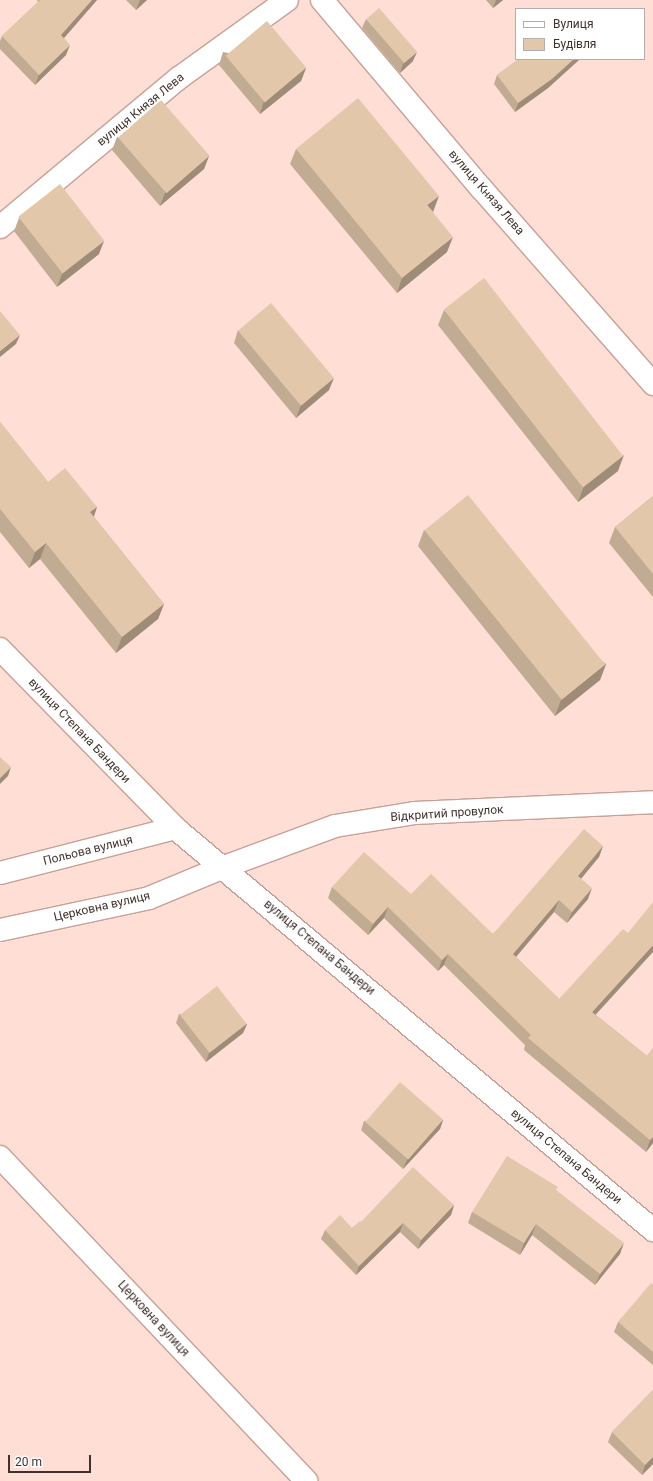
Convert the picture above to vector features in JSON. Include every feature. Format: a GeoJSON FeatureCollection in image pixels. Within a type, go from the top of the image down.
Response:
{"type":"FeatureCollection","features":[{"type":"Feature","properties":{"kind":"street","name":"вулиця Князя Лева"},"geometry":{"type":"LineString","coordinates":[[0,227],[179,78],[287,0]]}},
{"type":"Feature","properties":{"kind":"street","name":"вулиця Князя Лева"},"geometry":{"type":"LineString","coordinates":[[322,0],[481,188],[653,384]]}},
{"type":"Feature","properties":{"kind":"street","name":"вулиця Степана Бандери"},"geometry":{"type":"LineString","coordinates":[[0,649],[175,828],[224,867],[653,1230]]}},
{"type":"Feature","properties":{"kind":"street","name":"Відкритий провулок"},"geometry":{"type":"LineString","coordinates":[[224,867],[335,826],[414,814],[653,802]]}},
{"type":"Feature","properties":{"kind":"street","name":"Польова вулиця"},"geometry":{"type":"LineString","coordinates":[[0,873],[175,828]]}},
{"type":"Feature","properties":{"kind":"street","name":"Церковна вулиця"},"geometry":{"type":"LineString","coordinates":[[0,930],[149,898],[224,867]]}},
{"type":"Feature","properties":{"kind":"street","name":"Церковна вулиця"},"geometry":{"type":"LineString","coordinates":[[0,1157],[306,1481]]}},
{"type":"Feature","properties":{"kind":"building"},"geometry":{"type":"Polygon","coordinates":[[[40,0],[92,0],[61,35],[70,45],[39,75],[2,36],[40,0]]]}},
{"type":"Feature","properties":{"kind":"building"},"geometry":{"type":"Polygon","coordinates":[[[379,8],[417,52],[404,63],[366,19],[379,8]]]}},
{"type":"Feature","properties":{"kind":"building"},"geometry":{"type":"Polygon","coordinates":[[[267,21],[306,68],[265,102],[226,56],[267,21]]]}},
{"type":"Feature","properties":{"kind":"building"},"geometry":{"type":"Polygon","coordinates":[[[518,60],[573,60],[552,79],[518,103],[497,75],[518,60]]]}},
{"type":"Feature","properties":{"kind":"building"},"geometry":{"type":"Polygon","coordinates":[[[358,98],[439,196],[427,205],[453,237],[402,278],[296,149],[358,98]]]}},
{"type":"Feature","properties":{"kind":"building"},"geometry":{"type":"Polygon","coordinates":[[[161,100],[210,156],[167,193],[118,137],[161,100]]]}},
{"type":"Feature","properties":{"kind":"building"},"geometry":{"type":"Polygon","coordinates":[[[60,184],[104,241],[63,273],[18,217],[60,184]]]}},
{"type":"Feature","properties":{"kind":"building"},"geometry":{"type":"Polygon","coordinates":[[[484,278],[623,456],[583,487],[444,309],[484,278]]]}},
{"type":"Feature","properties":{"kind":"building"},"geometry":{"type":"Polygon","coordinates":[[[271,303],[334,378],[301,406],[238,331],[271,303]]]}},
{"type":"Feature","properties":{"kind":"building"},"geometry":{"type":"Polygon","coordinates":[[[0,311],[20,335],[0,351],[0,311]]]}},
{"type":"Feature","properties":{"kind":"building"},"geometry":{"type":"Polygon","coordinates":[[[0,422],[48,482],[65,468],[97,507],[90,512],[164,604],[122,637],[46,543],[35,552],[0,509],[0,422]]]}},
{"type":"Feature","properties":{"kind":"building"},"geometry":{"type":"Polygon","coordinates":[[[468,495],[605,664],[562,700],[424,530],[468,495]]]}},
{"type":"Feature","properties":{"kind":"building"},"geometry":{"type":"Polygon","coordinates":[[[653,496],[653,574],[615,527],[653,496]]]}},
{"type":"Feature","properties":{"kind":"building"},"geometry":{"type":"Polygon","coordinates":[[[0,757],[11,767],[0,778],[0,757]]]}},
{"type":"Feature","properties":{"kind":"building"},"geometry":{"type":"Polygon","coordinates":[[[584,829],[603,846],[578,876],[592,888],[572,912],[559,900],[513,954],[559,999],[623,929],[628,933],[653,902],[653,945],[592,1012],[647,1056],[653,1048],[653,1137],[650,1140],[528,1038],[531,1035],[448,954],[442,960],[388,907],[373,924],[332,887],[364,852],[411,894],[431,874],[493,934],[584,829]]]}},
{"type":"Feature","properties":{"kind":"building"},"geometry":{"type":"Polygon","coordinates":[[[217,986],[247,1024],[210,1053],[180,1015],[217,986]]]}},
{"type":"Feature","properties":{"kind":"building"},"geometry":{"type":"Polygon","coordinates":[[[400,1082],[443,1119],[408,1159],[365,1122],[400,1082]]]}},
{"type":"Feature","properties":{"kind":"building"},"geometry":{"type":"Polygon","coordinates":[[[507,1156],[558,1187],[556,1190],[624,1243],[600,1274],[536,1224],[524,1243],[472,1212],[507,1156]]]}},
{"type":"Feature","properties":{"kind":"building"},"geometry":{"type":"Polygon","coordinates":[[[413,1167],[454,1205],[421,1240],[403,1223],[359,1266],[325,1230],[340,1215],[352,1228],[360,1221],[361,1222],[413,1167]]]}},
{"type":"Feature","properties":{"kind":"building"},"geometry":{"type":"Polygon","coordinates":[[[651,1283],[653,1285],[653,1352],[618,1322],[651,1283]]]}},
{"type":"Feature","properties":{"kind":"building"},"geometry":{"type":"Polygon","coordinates":[[[653,1390],[653,1457],[645,1465],[612,1432],[653,1390]]]}}]}
